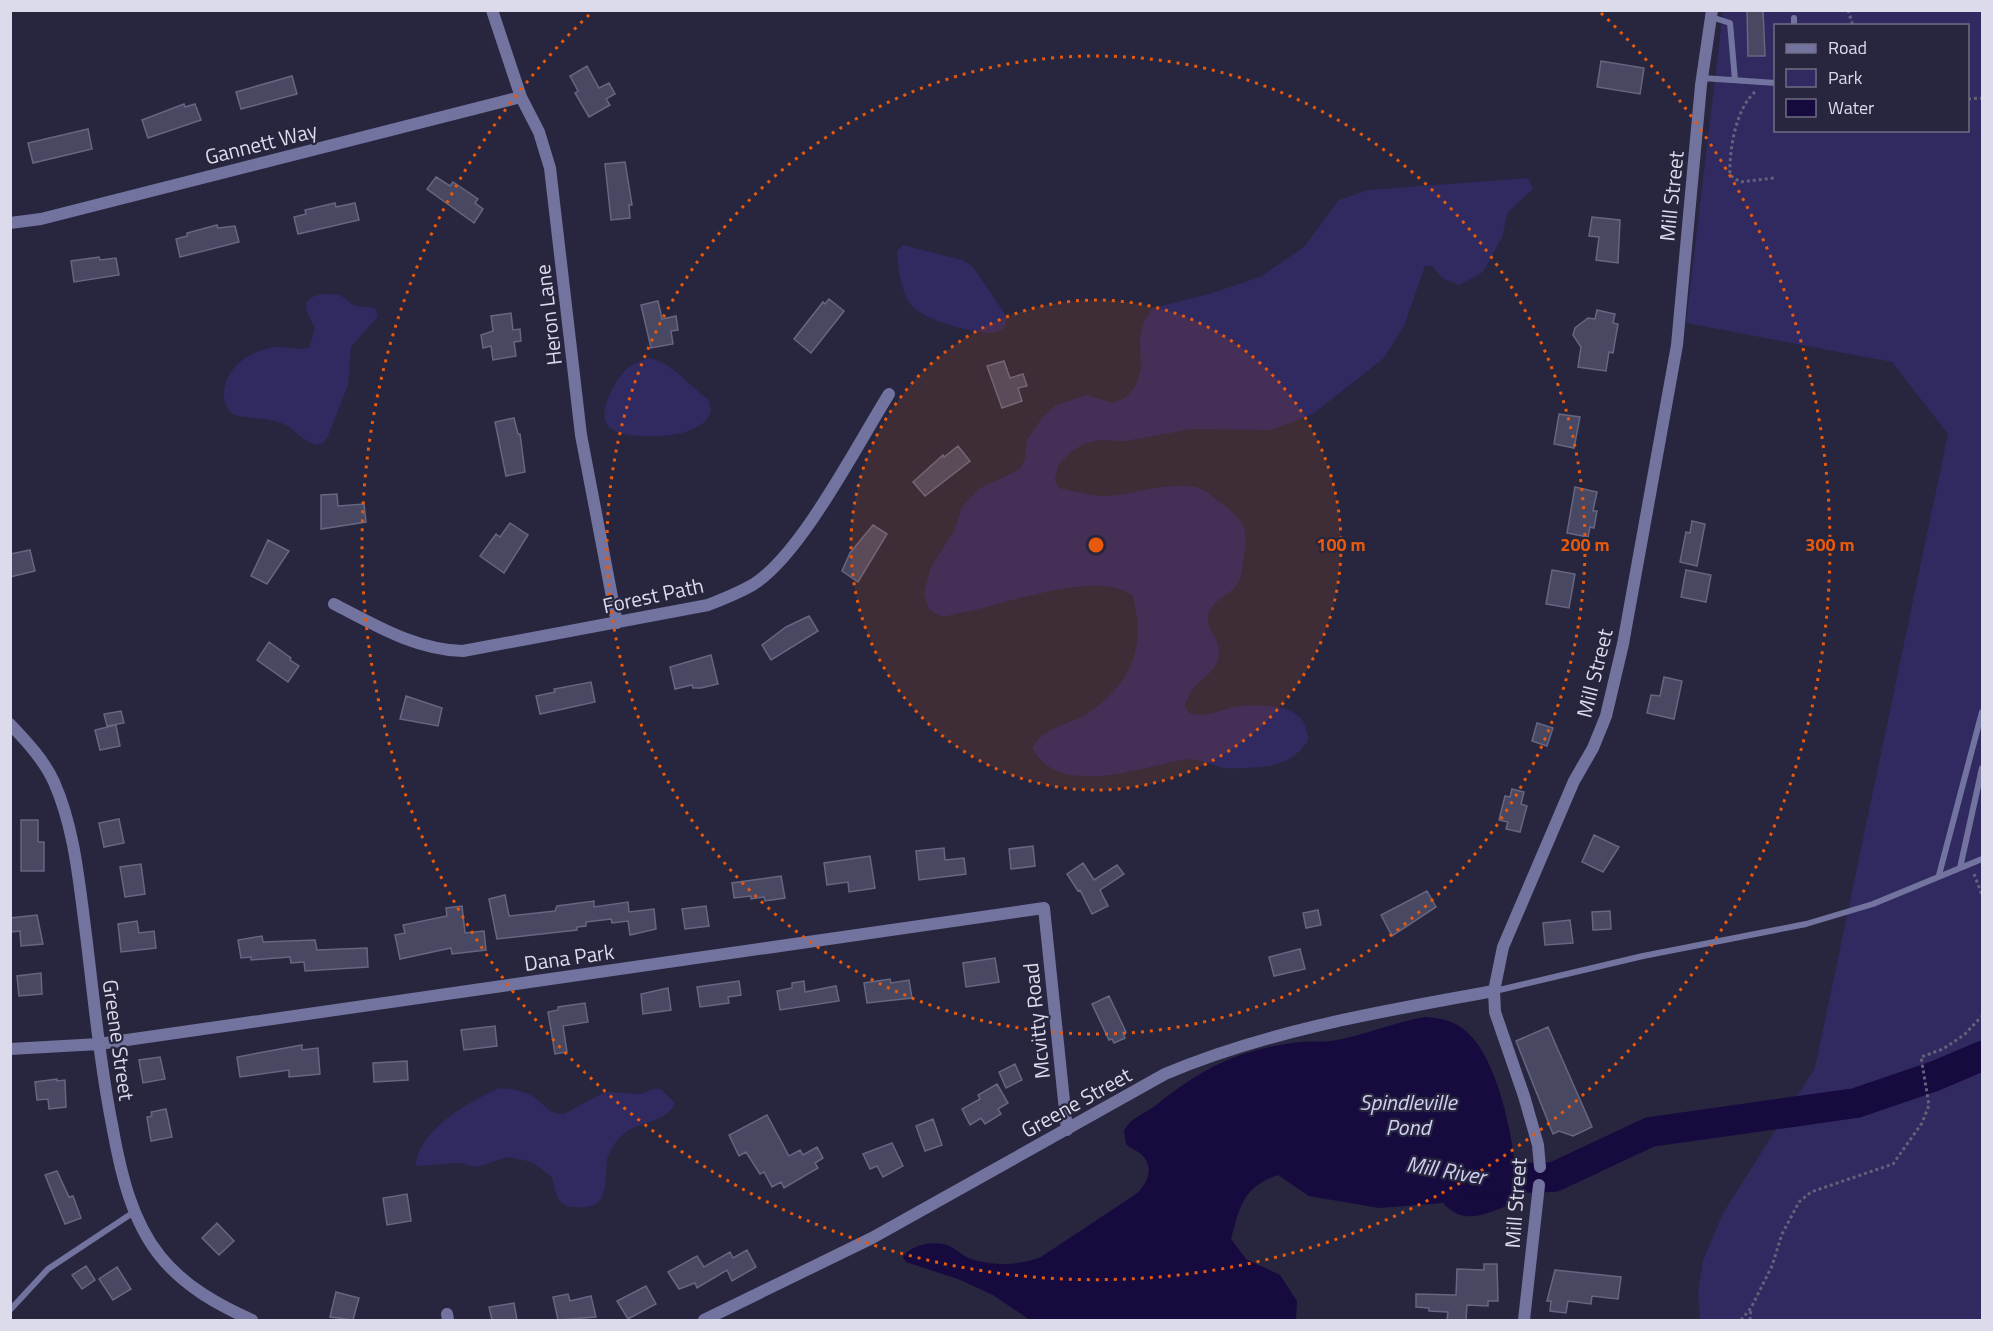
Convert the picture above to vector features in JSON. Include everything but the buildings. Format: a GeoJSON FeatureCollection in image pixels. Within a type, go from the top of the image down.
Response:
{"type":"FeatureCollection","features":[{"type":"Feature","properties":{"kind":"street","name":"Heron Lane"},"geometry":{"type":"LineString","coordinates":[[492,10],[521,97],[539,132],[550,168],[583,445],[617,623]]}},
{"type":"Feature","properties":{"kind":"street","name":"Mill Street"},"geometry":{"type":"LineString","coordinates":[[1524,1320],[1539,1185],[1538,1145],[1495,1012],[1494,991],[1503,947],[1574,781],[1593,748],[1606,716],[1618,664],[1677,345],[1702,78],[1712,14]]}},
{"type":"Feature","properties":{"kind":"street","name":"Gannett Way"},"geometry":{"type":"LineString","coordinates":[[10,223],[41,219],[521,97]]}},
{"type":"Feature","properties":{"kind":"street","name":"Forest Path"},"geometry":{"type":"LineString","coordinates":[[334,604],[394,634],[436,649],[450,651],[480,649],[708,604],[754,583],[772,568],[816,512],[889,393]]}},
{"type":"Feature","properties":{"kind":"street","name":"Greene Street"},"geometry":{"type":"LineString","coordinates":[[10,724],[41,760],[54,782],[73,845],[99,1044],[118,1155],[135,1212],[147,1238],[178,1275],[224,1308],[252,1320]]}},
{"type":"Feature","properties":{"kind":"street","name":"Dana Park"},"geometry":{"type":"LineString","coordinates":[[10,1049],[99,1044],[1044,908]]}},
{"type":"Feature","properties":{"kind":"street","name":"Mcvitty Road"},"geometry":{"type":"LineString","coordinates":[[1044,908],[1067,1130]]}},
{"type":"Feature","properties":{"kind":"street","name":"Greene Street"},"geometry":{"type":"LineString","coordinates":[[704,1320],[872,1238],[1165,1074],[1232,1049],[1345,1020],[1494,991]]}},
{"type":"Feature","properties":{"kind":"lane"},"geometry":{"type":"LineString","coordinates":[[1712,14],[1730,23],[1736,80]]}},
{"type":"Feature","properties":{"kind":"lane"},"geometry":{"type":"LineString","coordinates":[[1794,18],[1794,24]]}},
{"type":"Feature","properties":{"kind":"lane"},"geometry":{"type":"LineString","coordinates":[[1702,78],[1774,83]]}},
{"type":"Feature","properties":{"kind":"lane"},"geometry":{"type":"LineString","coordinates":[[1939,875],[1983,712]]}},
{"type":"Feature","properties":{"kind":"lane"},"geometry":{"type":"LineString","coordinates":[[1960,868],[1983,768]]}},
{"type":"Feature","properties":{"kind":"lane"},"geometry":{"type":"LineString","coordinates":[[1494,991],[1643,956],[1806,924],[1873,904],[1939,875],[1983,859]]}},
{"type":"Feature","properties":{"kind":"lane"},"geometry":{"type":"LineString","coordinates":[[10,1310],[48,1269],[135,1212]]}},
{"type":"Feature","properties":{"kind":"path"},"geometry":{"type":"LineString","coordinates":[[1767,82],[1746,100],[1738,123],[1730,175],[1740,182],[1774,177]]}},
{"type":"Feature","properties":{"kind":"path"},"geometry":{"type":"LineString","coordinates":[[1741,1320],[1751,1308],[1776,1258],[1786,1223],[1799,1202],[1811,1192],[1893,1164],[1922,1122],[1928,1099],[1921,1071],[1921,1057],[1943,1049],[1964,1035],[1983,1016]]}},
{"type":"Feature","properties":{"kind":"path"},"geometry":{"type":"LineString","coordinates":[[1750,1320],[1751,1308]]}},
{"type":"Feature","properties":{"kind":"green space"},"geometry":{"type":"Polygon","coordinates":[[[1723,11],[1982,11],[1982,1320],[1700,1320],[1698,1292],[1703,1261],[1723,1213],[1815,1068],[1948,434],[1892,362],[1686,323],[1723,11]]]}},
{"type":"Feature","properties":{"kind":"green space"},"geometry":{"type":"Polygon","coordinates":[[[1528,178],[1533,189],[1508,212],[1502,237],[1483,272],[1459,285],[1442,278],[1432,266],[1425,266],[1404,326],[1384,358],[1313,414],[1271,430],[1192,429],[1125,441],[1100,440],[1084,444],[1071,452],[1058,465],[1055,480],[1059,488],[1103,496],[1173,486],[1195,487],[1202,489],[1234,514],[1245,532],[1240,578],[1235,587],[1214,604],[1209,612],[1208,623],[1219,649],[1217,663],[1193,689],[1185,706],[1189,713],[1196,715],[1241,706],[1265,706],[1291,711],[1298,715],[1304,723],[1309,739],[1303,747],[1282,762],[1256,767],[1223,768],[1188,759],[1124,773],[1081,776],[1061,772],[1045,763],[1032,748],[1039,740],[1052,729],[1090,712],[1116,688],[1125,676],[1132,662],[1138,631],[1133,596],[1117,588],[1075,587],[1026,596],[949,615],[938,615],[929,609],[924,594],[931,567],[954,531],[962,507],[979,489],[1020,469],[1025,459],[1027,440],[1042,418],[1056,405],[1087,395],[1113,403],[1125,398],[1135,387],[1141,370],[1140,338],[1144,321],[1153,308],[1209,294],[1260,277],[1304,247],[1339,200],[1368,190],[1528,178]]]}},
{"type":"Feature","properties":{"kind":"green space"},"geometry":{"type":"Polygon","coordinates":[[[903,245],[962,260],[973,267],[1005,314],[1006,325],[999,331],[967,330],[939,321],[917,310],[908,300],[901,279],[897,251],[903,245]]]}},
{"type":"Feature","properties":{"kind":"green space"},"geometry":{"type":"Polygon","coordinates":[[[324,294],[340,295],[355,306],[375,308],[378,316],[351,347],[348,385],[328,436],[323,443],[316,445],[281,423],[233,414],[227,407],[224,396],[228,377],[233,369],[249,356],[277,347],[309,348],[315,328],[307,310],[307,302],[310,298],[324,294]]]}},
{"type":"Feature","properties":{"kind":"green space"},"geometry":{"type":"Polygon","coordinates":[[[651,358],[675,371],[709,400],[711,411],[704,422],[687,432],[657,436],[620,433],[607,424],[605,410],[616,382],[633,365],[651,358]]]}},
{"type":"Feature","properties":{"kind":"green space"},"geometry":{"type":"Polygon","coordinates":[[[499,1088],[524,1092],[559,1114],[564,1114],[605,1092],[640,1094],[661,1089],[675,1103],[665,1115],[631,1129],[616,1142],[607,1160],[603,1194],[594,1205],[586,1207],[568,1206],[560,1201],[552,1177],[532,1162],[508,1157],[477,1167],[459,1163],[416,1166],[419,1153],[435,1129],[461,1109],[499,1088]]]}},
{"type":"Feature","properties":{"kind":"water","name":"Spindleville Pond"},"geometry":{"type":"Polygon","coordinates":[[[1425,1017],[1448,1021],[1463,1029],[1479,1046],[1488,1062],[1502,1100],[1511,1141],[1516,1176],[1512,1204],[1476,1216],[1459,1215],[1443,1203],[1379,1208],[1309,1196],[1278,1175],[1266,1180],[1257,1185],[1245,1199],[1231,1239],[1246,1259],[1280,1275],[1297,1301],[1296,1320],[1030,1320],[993,1295],[958,1279],[906,1262],[903,1257],[918,1246],[937,1243],[949,1246],[970,1259],[986,1263],[1018,1263],[1041,1257],[1140,1190],[1148,1176],[1148,1165],[1142,1155],[1126,1144],[1124,1131],[1134,1119],[1189,1081],[1239,1055],[1278,1045],[1344,1039],[1425,1017]]]}},
{"type":"Feature","properties":{"kind":"waterway","name":"Mill River"},"geometry":{"type":"LineString","coordinates":[[1475,1179],[1554,1177],[1650,1132],[1856,1103],[1935,1076],[1982,1056]]}}]}
